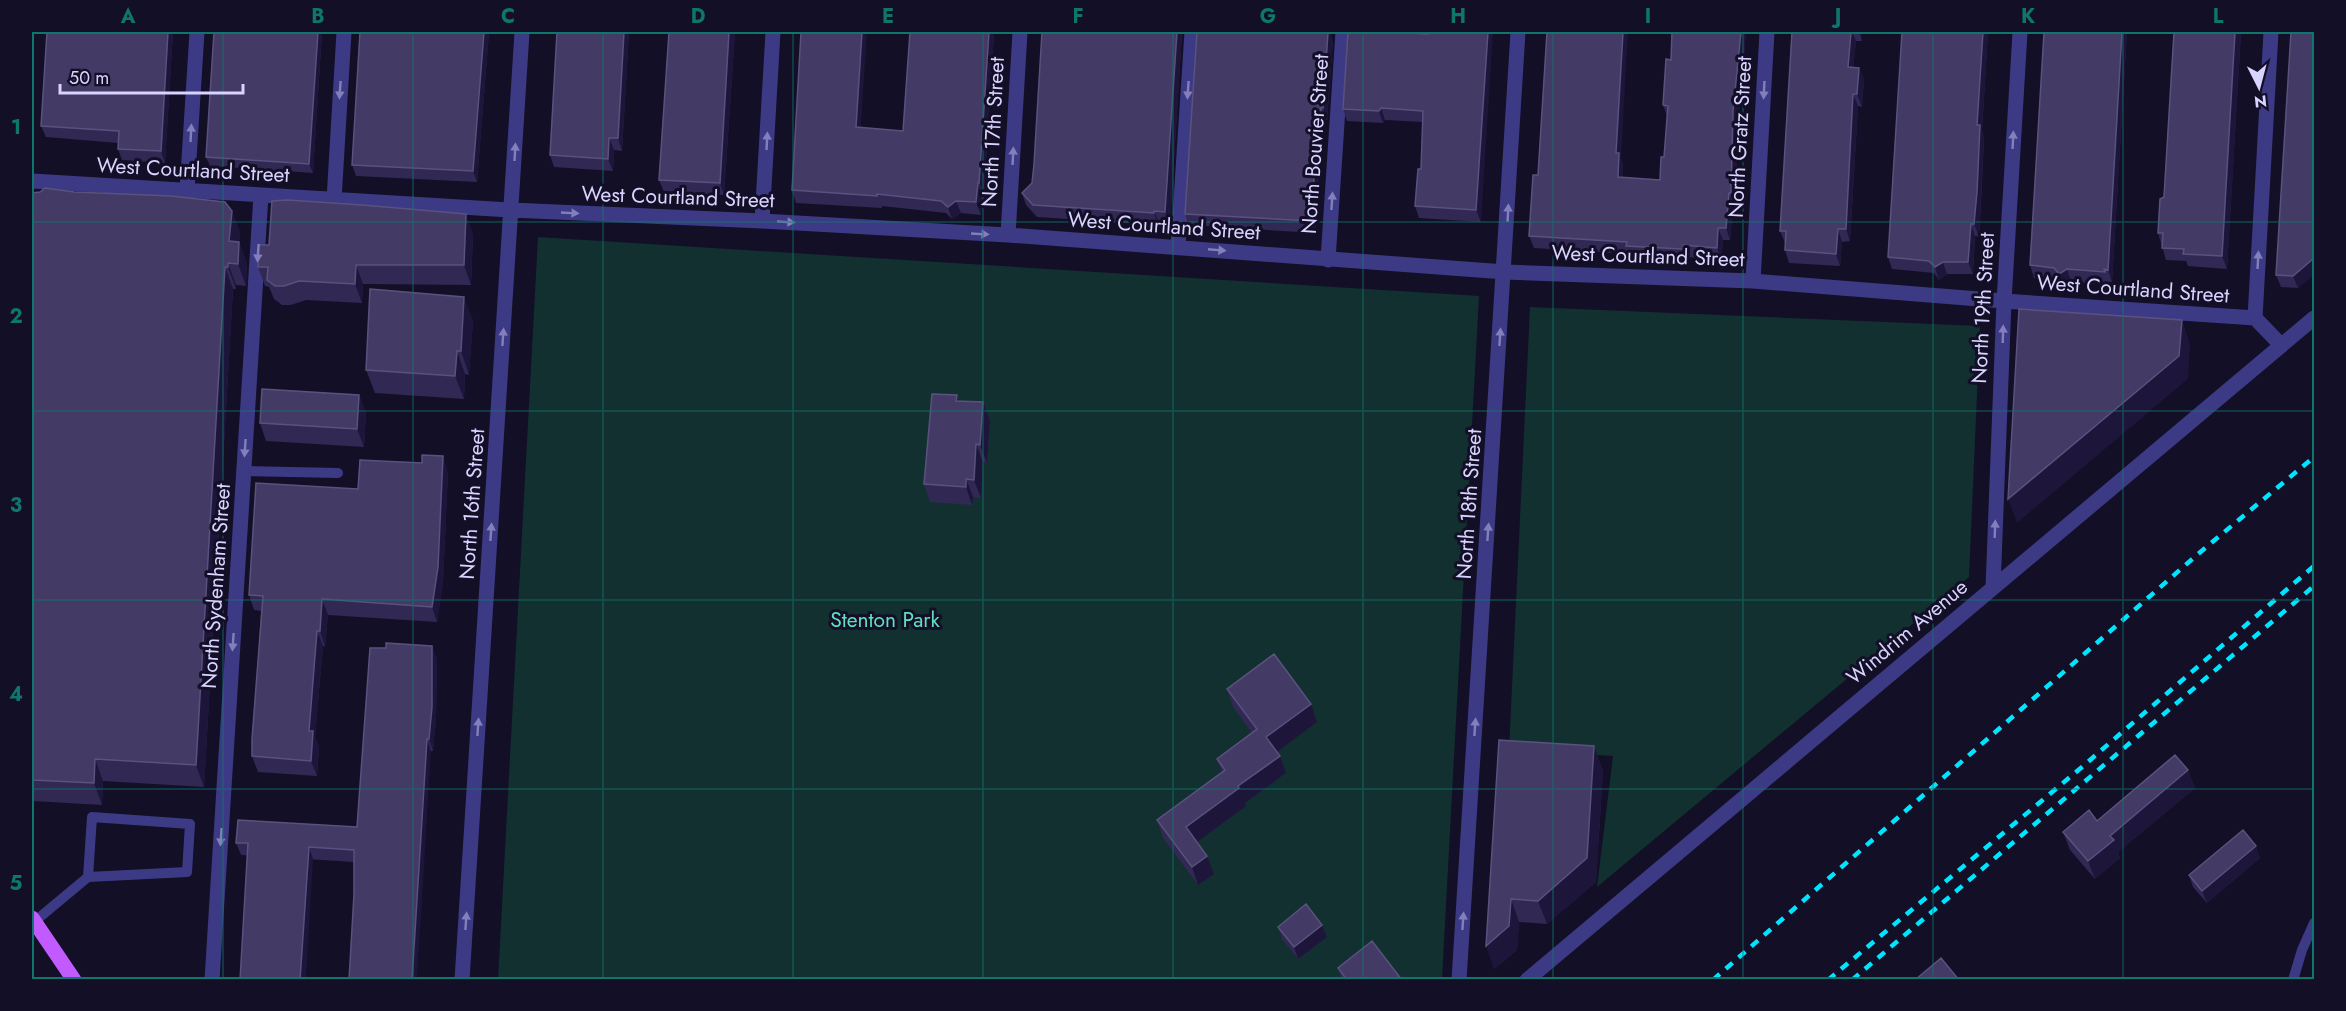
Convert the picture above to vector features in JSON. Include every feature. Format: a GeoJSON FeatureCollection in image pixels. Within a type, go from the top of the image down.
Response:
{"type":"FeatureCollection","features":[{"type":"Feature","properties":{"kind":"main road"},"geometry":{"type":"LineString","coordinates":[[33,920],[74,980]]}},
{"type":"Feature","properties":{"kind":"street"},"geometry":{"type":"LineString","coordinates":[[187,191],[197,32]]}},
{"type":"Feature","properties":{"kind":"street"},"geometry":{"type":"LineString","coordinates":[[333,200],[344,32]]}},
{"type":"Feature","properties":{"kind":"street","name":"North 16th Street"},"geometry":{"type":"LineString","coordinates":[[462,980],[522,32]]}},
{"type":"Feature","properties":{"kind":"street"},"geometry":{"type":"LineString","coordinates":[[762,221],[773,32]]}},
{"type":"Feature","properties":{"kind":"street","name":"North 17th Street"},"geometry":{"type":"LineString","coordinates":[[1008,236],[1020,32]]}},
{"type":"Feature","properties":{"kind":"street"},"geometry":{"type":"LineString","coordinates":[[1178,247],[1192,32]]}},
{"type":"Feature","properties":{"kind":"street","name":"North Bouvier Street"},"geometry":{"type":"LineString","coordinates":[[1328,260],[1343,32]]}},
{"type":"Feature","properties":{"kind":"street","name":"North 18th Street"},"geometry":{"type":"LineString","coordinates":[[1459,980],[1505,272],[1518,32]]}},
{"type":"Feature","properties":{"kind":"street","name":"North Gratz Street"},"geometry":{"type":"LineString","coordinates":[[1753,281],[1767,32]]}},
{"type":"Feature","properties":{"kind":"street","name":"North 19th Street"},"geometry":{"type":"LineString","coordinates":[[1993,588],[2004,301],[2020,32]]}},
{"type":"Feature","properties":{"kind":"street"},"geometry":{"type":"LineString","coordinates":[[2255,318],[2271,32]]}},
{"type":"Feature","properties":{"kind":"street","name":"West Courtland Street"},"geometry":{"type":"LineString","coordinates":[[32,181],[333,200],[762,221],[1008,236],[1505,272],[1753,281],[2255,318],[2281,345]]}},
{"type":"Feature","properties":{"kind":"street","name":"North Sydenham Street"},"geometry":{"type":"LineString","coordinates":[[212,980],[261,195]]}},
{"type":"Feature","properties":{"kind":"street","name":"Windrim Avenue"},"geometry":{"type":"LineString","coordinates":[[1527,980],[2314,318]]}},
{"type":"Feature","properties":{"kind":"lane"},"geometry":{"type":"LineString","coordinates":[[244,471],[338,473]]}},
{"type":"Feature","properties":{"kind":"lane"},"geometry":{"type":"LineString","coordinates":[[33,920],[88,877],[187,872],[190,824],[92,817],[88,877]]}},
{"type":"Feature","properties":{"kind":"lane"},"geometry":{"type":"LineString","coordinates":[[2293,980],[2302,950],[2314,923]]}},
{"type":"Feature","properties":{"kind":"green space","name":"Stenton Park"},"geometry":{"type":"Polygon","coordinates":[[[538,237],[1479,296],[1442,979],[498,980],[538,237]]]}},
{"type":"Feature","properties":{"kind":"green space"},"geometry":{"type":"Polygon","coordinates":[[[1530,307],[1980,326],[1969,577],[1597,887],[1613,756],[1509,750],[1530,307]]]}},
{"type":"Feature","properties":{"kind":"building"},"geometry":{"type":"Polygon","coordinates":[[[47,32],[168,32],[161,151],[118,149],[119,131],[41,126],[47,32]]]}},
{"type":"Feature","properties":{"kind":"building"},"geometry":{"type":"Polygon","coordinates":[[[214,32],[318,32],[309,164],[206,157],[214,32]]]}},
{"type":"Feature","properties":{"kind":"building"},"geometry":{"type":"Polygon","coordinates":[[[360,32],[484,32],[473,171],[352,165],[360,32]]]}},
{"type":"Feature","properties":{"kind":"building"},"geometry":{"type":"Polygon","coordinates":[[[557,32],[624,32],[618,138],[609,138],[608,159],[550,155],[557,32]]]}},
{"type":"Feature","properties":{"kind":"building"},"geometry":{"type":"Polygon","coordinates":[[[669,32],[729,32],[720,183],[659,180],[669,32]]]}},
{"type":"Feature","properties":{"kind":"building"},"geometry":{"type":"Polygon","coordinates":[[[801,32],[862,32],[856,127],[903,131],[910,32],[989,32],[976,202],[956,201],[948,207],[941,201],[877,194],[877,196],[792,190],[801,32]]]}},
{"type":"Feature","properties":{"kind":"building"},"geometry":{"type":"Polygon","coordinates":[[[1042,32],[1177,32],[1165,212],[1033,205],[1022,193],[1032,183],[1042,32]]]}},
{"type":"Feature","properties":{"kind":"building"},"geometry":{"type":"Polygon","coordinates":[[[1197,32],[1328,32],[1323,108],[1321,108],[1321,121],[1318,121],[1311,221],[1185,214],[1197,32]]]}},
{"type":"Feature","properties":{"kind":"building"},"geometry":{"type":"Polygon","coordinates":[[[1348,32],[1428,34],[1428,32],[1488,32],[1476,210],[1415,206],[1418,169],[1421,169],[1423,111],[1381,108],[1379,111],[1343,109],[1348,32]]]}},
{"type":"Feature","properties":{"kind":"building"},"geometry":{"type":"Polygon","coordinates":[[[1547,32],[1623,32],[1616,153],[1619,153],[1618,177],[1660,180],[1668,106],[1663,105],[1666,59],[1671,60],[1672,32],[1741,32],[1733,111],[1731,193],[1729,193],[1726,228],[1718,228],[1717,248],[1683,245],[1682,249],[1626,246],[1627,242],[1529,236],[1533,175],[1538,175],[1547,32]]]}},
{"type":"Feature","properties":{"kind":"building"},"geometry":{"type":"Polygon","coordinates":[[[1792,32],[1851,32],[1848,67],[1859,68],[1857,94],[1853,94],[1846,229],[1838,229],[1836,254],[1785,250],[1786,231],[1780,231],[1792,32]]]}},
{"type":"Feature","properties":{"kind":"building"},"geometry":{"type":"Polygon","coordinates":[[[1902,32],[1983,32],[1977,125],[1980,125],[1977,192],[1974,224],[1971,224],[1968,262],[1943,262],[1935,267],[1929,261],[1888,257],[1902,32]]]}},
{"type":"Feature","properties":{"kind":"building"},"geometry":{"type":"Polygon","coordinates":[[[2044,32],[2122,32],[2108,270],[2104,269],[2105,272],[2067,269],[2059,274],[2054,268],[2030,265],[2044,32]]]}},
{"type":"Feature","properties":{"kind":"building"},"geometry":{"type":"Polygon","coordinates":[[[2174,32],[2235,32],[2222,256],[2183,254],[2184,249],[2162,248],[2163,233],[2158,233],[2160,199],[2164,197],[2174,32]]]}},
{"type":"Feature","properties":{"kind":"building"},"geometry":{"type":"Polygon","coordinates":[[[2291,32],[2314,32],[2313,259],[2293,276],[2276,275],[2291,32]]]}},
{"type":"Feature","properties":{"kind":"building"},"geometry":{"type":"Polygon","coordinates":[[[45,188],[225,202],[232,211],[229,241],[239,242],[238,264],[228,263],[228,267],[225,267],[196,765],[95,759],[94,783],[32,780],[32,193],[40,192],[45,188]]]}},
{"type":"Feature","properties":{"kind":"building"},"geometry":{"type":"Polygon","coordinates":[[[287,200],[466,214],[464,265],[356,265],[355,284],[299,281],[284,286],[275,286],[267,280],[268,267],[258,267],[259,245],[269,245],[272,201],[287,200]]]}},
{"type":"Feature","properties":{"kind":"building"},"geometry":{"type":"Polygon","coordinates":[[[370,289],[464,297],[461,351],[457,351],[455,376],[366,370],[370,289]]]}},
{"type":"Feature","properties":{"kind":"building"},"geometry":{"type":"Polygon","coordinates":[[[2019,309],[2182,320],[2179,356],[2008,499],[2019,309]]]}},
{"type":"Feature","properties":{"kind":"building"},"geometry":{"type":"Polygon","coordinates":[[[262,389],[359,395],[357,429],[260,423],[262,389]]]}},
{"type":"Feature","properties":{"kind":"building"},"geometry":{"type":"Polygon","coordinates":[[[932,394],[957,395],[956,401],[983,402],[980,445],[976,444],[974,480],[966,479],[966,487],[924,484],[932,394]]]}},
{"type":"Feature","properties":{"kind":"building"},"geometry":{"type":"Polygon","coordinates":[[[422,455],[443,456],[438,567],[432,607],[322,599],[320,631],[317,631],[309,731],[313,731],[311,761],[252,756],[263,596],[249,595],[256,483],[358,489],[360,460],[422,463],[422,455]]]}},
{"type":"Feature","properties":{"kind":"building"},"geometry":{"type":"Polygon","coordinates":[[[386,643],[432,646],[432,707],[429,739],[427,739],[412,980],[349,980],[354,850],[309,847],[300,980],[240,980],[248,843],[236,843],[238,820],[357,827],[370,648],[386,648],[386,643]]]}},
{"type":"Feature","properties":{"kind":"building"},"geometry":{"type":"Polygon","coordinates":[[[1274,654],[1311,704],[1266,737],[1280,756],[1186,827],[1207,856],[1192,867],[1157,820],[1225,770],[1217,759],[1257,729],[1227,689],[1274,654]]]}},
{"type":"Feature","properties":{"kind":"building"},"geometry":{"type":"Polygon","coordinates":[[[1499,740],[1594,746],[1587,858],[1538,901],[1511,899],[1509,926],[1486,946],[1499,740]]]}},
{"type":"Feature","properties":{"kind":"building"},"geometry":{"type":"Polygon","coordinates":[[[2175,755],[2188,770],[2110,836],[2114,840],[2088,861],[2063,832],[2089,810],[2097,821],[2175,755]]]}},
{"type":"Feature","properties":{"kind":"building"},"geometry":{"type":"Polygon","coordinates":[[[2243,830],[2256,846],[2202,891],[2189,875],[2243,830]]]}},
{"type":"Feature","properties":{"kind":"building"},"geometry":{"type":"Polygon","coordinates":[[[1306,904],[1322,925],[1294,947],[1278,927],[1306,904]]]}},
{"type":"Feature","properties":{"kind":"building"},"geometry":{"type":"Polygon","coordinates":[[[1372,941],[1402,980],[1347,980],[1338,968],[1372,941]]]}},
{"type":"Feature","properties":{"kind":"building"},"geometry":{"type":"Polygon","coordinates":[[[1941,958],[1959,980],[1915,980],[1941,958]]]}},
{"type":"Feature","properties":{"kind":"railway"},"geometry":{"type":"LineString","coordinates":[[1713,980],[2198,554],[2314,457]]}},
{"type":"Feature","properties":{"kind":"railway"},"geometry":{"type":"LineString","coordinates":[[1828,980],[2082,767],[2314,566]]}},
{"type":"Feature","properties":{"kind":"railway"},"geometry":{"type":"LineString","coordinates":[[1852,980],[2314,586]]}}]}
